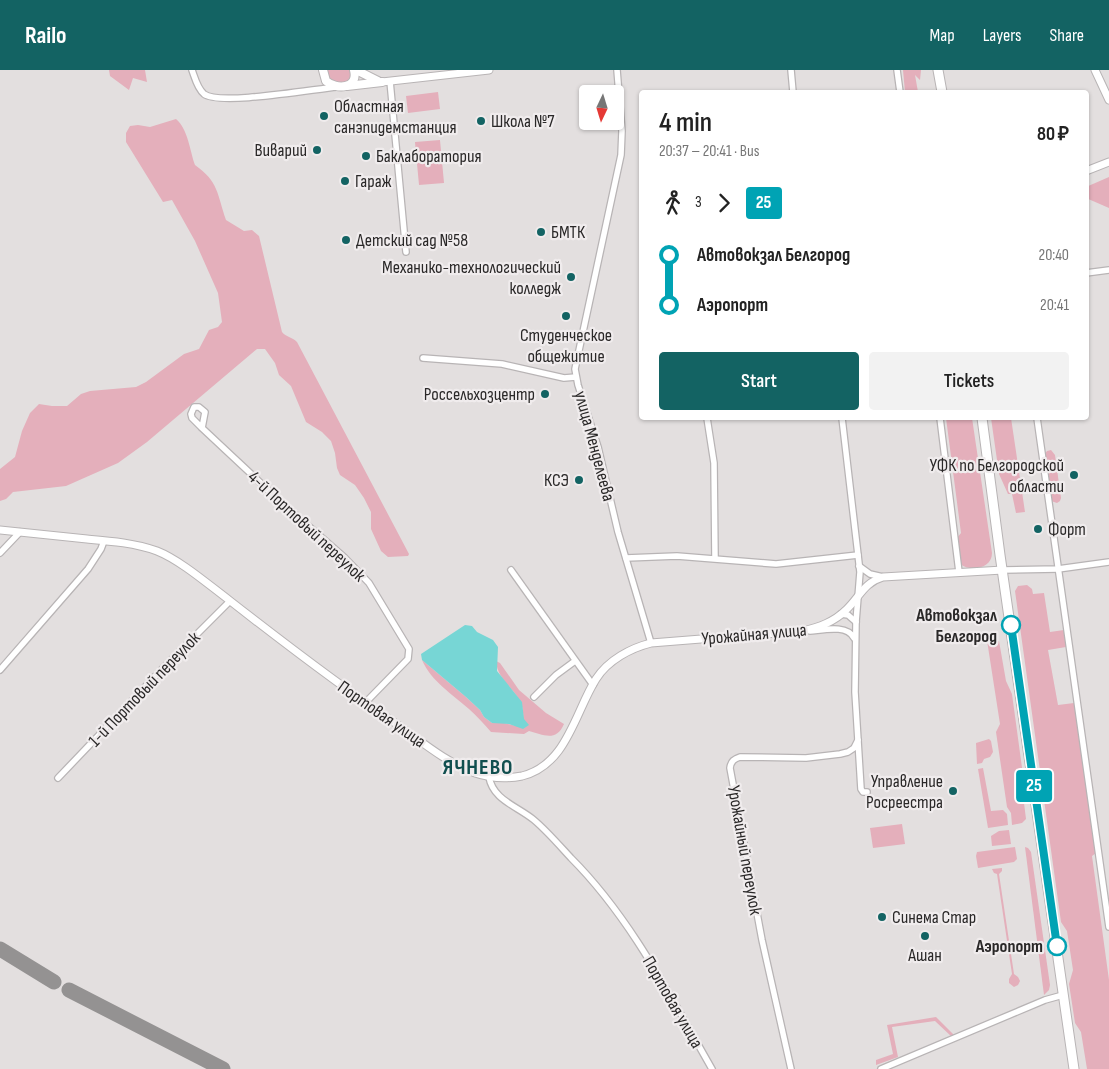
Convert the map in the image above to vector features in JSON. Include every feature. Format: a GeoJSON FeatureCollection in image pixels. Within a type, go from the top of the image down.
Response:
{"type":"FeatureCollection","features":[{"type":"Feature","properties":{"kind":"main road"},"geometry":{"type":"LineString","coordinates":[[346,86],[354,80],[355,70],[368,78],[386,82]]}},
{"type":"Feature","properties":{"kind":"main road"},"geometry":{"type":"LineString","coordinates":[[934,70],[937,90]]}},
{"type":"Feature","properties":{"kind":"main road"},"geometry":{"type":"LineString","coordinates":[[938,70],[942,90]]}},
{"type":"Feature","properties":{"kind":"main road"},"geometry":{"type":"LineString","coordinates":[[323,72],[326,81],[337,87],[386,82]]}},
{"type":"Feature","properties":{"kind":"main road"},"geometry":{"type":"LineString","coordinates":[[982,420],[1074,1069]]}},
{"type":"Feature","properties":{"kind":"street"},"geometry":{"type":"LineString","coordinates":[[192,70],[199,89],[203,94],[213,98],[250,97],[337,87]]}},
{"type":"Feature","properties":{"kind":"street"},"geometry":{"type":"LineString","coordinates":[[406,252],[386,82],[489,70]]}},
{"type":"Feature","properties":{"kind":"street","name":"улица Менделеева"},"geometry":{"type":"LineString","coordinates":[[618,70],[622,155],[575,369],[582,400],[598,447],[618,532],[651,642]]}},
{"type":"Feature","properties":{"kind":"street"},"geometry":{"type":"LineString","coordinates":[[791,70],[793,90]]}},
{"type":"Feature","properties":{"kind":"street"},"geometry":{"type":"LineString","coordinates":[[897,70],[900,90]]}},
{"type":"Feature","properties":{"kind":"street"},"geometry":{"type":"LineString","coordinates":[[1095,70],[1109,100]]}},
{"type":"Feature","properties":{"kind":"street"},"geometry":{"type":"LineString","coordinates":[[312,90],[321,82],[323,72]]}},
{"type":"Feature","properties":{"kind":"street"},"geometry":{"type":"LineString","coordinates":[[1089,170],[1109,162]]}},
{"type":"Feature","properties":{"kind":"street"},"geometry":{"type":"LineString","coordinates":[[1089,273],[1109,270]]}},
{"type":"Feature","properties":{"kind":"street"},"geometry":{"type":"LineString","coordinates":[[423,358],[502,364],[564,378],[576,377]]}},
{"type":"Feature","properties":{"kind":"street"},"geometry":{"type":"LineString","coordinates":[[707,420],[714,462],[715,558]]}},
{"type":"Feature","properties":{"kind":"street"},"geometry":{"type":"LineString","coordinates":[[842,420],[859,569],[855,640],[855,692],[861,789],[863,792],[867,792]]}},
{"type":"Feature","properties":{"kind":"street"},"geometry":{"type":"LineString","coordinates":[[940,420],[960,572]]}},
{"type":"Feature","properties":{"kind":"street"},"geometry":{"type":"LineString","coordinates":[[1037,420],[1109,927]]}},
{"type":"Feature","properties":{"kind":"street","name":"4-й Портовый переулок"},"geometry":{"type":"LineString","coordinates":[[202,428],[281,502],[344,557],[369,583],[409,649],[408,659],[365,703]]}},
{"type":"Feature","properties":{"kind":"street","name":"Портовая улица"},"geometry":{"type":"LineString","coordinates":[[0,530],[134,545],[158,552],[193,573],[365,703],[442,756],[475,773],[488,777],[492,788],[497,794],[534,820],[610,900],[660,977],[712,1069]]}},
{"type":"Feature","properties":{"kind":"street"},"geometry":{"type":"LineString","coordinates":[[0,552],[20,532]]}},
{"type":"Feature","properties":{"kind":"street"},"geometry":{"type":"LineString","coordinates":[[0,670],[88,568],[104,541]]}},
{"type":"Feature","properties":{"kind":"street"},"geometry":{"type":"LineString","coordinates":[[626,558],[677,556],[776,564],[858,555]]}},
{"type":"Feature","properties":{"kind":"street"},"geometry":{"type":"LineString","coordinates":[[1003,570],[1058,570],[1109,562]]}},
{"type":"Feature","properties":{"kind":"street"},"geometry":{"type":"LineString","coordinates":[[859,569],[870,574],[883,576]]}},
{"type":"Feature","properties":{"kind":"street"},"geometry":{"type":"LineString","coordinates":[[859,569],[864,580],[870,582]]}},
{"type":"Feature","properties":{"kind":"street"},"geometry":{"type":"LineString","coordinates":[[511,570],[593,685]]}},
{"type":"Feature","properties":{"kind":"street","name":"Урожайная улица"},"geometry":{"type":"LineString","coordinates":[[488,777],[522,776],[542,767],[554,757],[564,743],[593,685],[603,670],[634,648],[651,642],[804,631],[825,624],[841,614],[870,582],[883,576],[1003,570]]}},
{"type":"Feature","properties":{"kind":"street","name":"1-й Портовый переулок"},"geometry":{"type":"LineString","coordinates":[[58,778],[230,601]]}},
{"type":"Feature","properties":{"kind":"street"},"geometry":{"type":"LineString","coordinates":[[841,614],[848,615],[856,622]]}},
{"type":"Feature","properties":{"kind":"street"},"geometry":{"type":"LineString","coordinates":[[804,631],[845,629],[852,633],[855,640]]}},
{"type":"Feature","properties":{"kind":"street"},"geometry":{"type":"LineString","coordinates":[[534,697],[556,675],[575,661]]}},
{"type":"Feature","properties":{"kind":"street","name":"Урожайный переулок"},"geometry":{"type":"LineString","coordinates":[[791,1069],[762,940],[730,768],[731,763],[734,759],[740,757],[806,758],[840,754],[854,748],[858,740]]}},
{"type":"Feature","properties":{"kind":"street"},"geometry":{"type":"LineString","coordinates":[[881,1069],[1045,1000],[1063,995]]}},
{"type":"Feature","properties":{"kind":"shaded area"},"geometry":{"type":"Polygon","coordinates":[[[109,70],[145,70],[147,82],[133,78],[129,90],[110,76],[109,70]]]}},
{"type":"Feature","properties":{"kind":"shaded area"},"geometry":{"type":"Polygon","coordinates":[[[326,70],[350,70],[352,75],[349,81],[338,84],[328,79],[326,70]]]}},
{"type":"Feature","properties":{"kind":"shaded area"},"geometry":{"type":"Polygon","coordinates":[[[903,70],[921,70],[920,80],[915,75],[918,90],[905,90],[903,70]]]}},
{"type":"Feature","properties":{"kind":"shaded area"},"geometry":{"type":"Polygon","coordinates":[[[438,92],[440,109],[408,113],[406,96],[438,92]]]}},
{"type":"Feature","properties":{"kind":"shaded area"},"geometry":{"type":"Polygon","coordinates":[[[176,119],[186,134],[195,165],[209,177],[216,189],[226,220],[244,231],[252,230],[259,236],[282,332],[297,342],[409,554],[408,556],[388,557],[381,551],[371,529],[371,512],[364,498],[355,485],[340,475],[331,441],[322,432],[306,422],[291,386],[279,375],[275,363],[265,349],[257,349],[147,442],[118,463],[66,486],[13,492],[6,499],[0,501],[0,469],[15,457],[22,431],[30,413],[39,404],[67,406],[81,394],[90,391],[136,387],[146,382],[184,354],[199,349],[209,330],[218,327],[222,322],[218,293],[195,241],[172,200],[163,202],[126,142],[126,133],[130,126],[150,127],[176,119]]]}},
{"type":"Feature","properties":{"kind":"shaded area"},"geometry":{"type":"Polygon","coordinates":[[[440,140],[444,183],[419,185],[415,142],[440,140]]]}},
{"type":"Feature","properties":{"kind":"shaded area"},"geometry":{"type":"Polygon","coordinates":[[[1109,177],[1109,208],[1089,199],[1089,186],[1109,177]]]}},
{"type":"Feature","properties":{"kind":"shaded area"},"geometry":{"type":"Polygon","coordinates":[[[946,420],[972,420],[992,553],[985,566],[969,568],[960,564],[957,538],[961,533],[946,420]]]}},
{"type":"Feature","properties":{"kind":"shaded area"},"geometry":{"type":"Polygon","coordinates":[[[991,420],[1011,420],[1025,512],[1016,513],[1012,494],[1008,494],[999,474],[991,420]]]}},
{"type":"Feature","properties":{"kind":"shaded area"},"geometry":{"type":"Polygon","coordinates":[[[1051,450],[1055,455],[1061,498],[1057,503],[1051,501],[1045,454],[1051,450]]]}},
{"type":"Feature","properties":{"kind":"shaded area"},"geometry":{"type":"Polygon","coordinates":[[[1027,585],[1032,589],[1033,594],[1044,593],[1050,632],[1064,630],[1066,647],[1048,650],[1058,705],[1074,703],[1096,853],[1092,856],[1109,980],[1109,1069],[1087,1069],[1081,1032],[1075,1023],[1069,984],[1073,970],[1067,931],[1061,922],[1015,591],[1018,586],[1027,585]]]}},
{"type":"Feature","properties":{"kind":"shaded area"},"geometry":{"type":"Polygon","coordinates":[[[986,634],[993,642],[999,641],[1006,681],[1012,694],[1023,775],[1026,819],[1022,823],[1012,825],[1011,813],[1007,807],[996,732],[1000,724],[986,634]]]}},
{"type":"Feature","properties":{"kind":"shaded area"},"geometry":{"type":"Polygon","coordinates":[[[422,660],[466,697],[492,723],[500,722],[521,727],[522,706],[502,678],[496,661],[500,663],[519,690],[546,713],[564,724],[557,734],[548,736],[529,731],[524,734],[491,732],[472,712],[436,681],[422,660]]]}},
{"type":"Feature","properties":{"kind":"shaded area"},"geometry":{"type":"Polygon","coordinates":[[[989,739],[993,752],[982,763],[977,764],[976,743],[989,739]]]}},
{"type":"Feature","properties":{"kind":"shaded area"},"geometry":{"type":"Polygon","coordinates":[[[983,768],[991,811],[1003,810],[1007,814],[1008,825],[988,828],[978,769],[983,768]]]}},
{"type":"Feature","properties":{"kind":"shaded area"},"geometry":{"type":"Polygon","coordinates":[[[902,824],[905,844],[873,848],[870,828],[902,824]]]}},
{"type":"Feature","properties":{"kind":"shaded area"},"geometry":{"type":"Polygon","coordinates":[[[1009,830],[1011,844],[992,846],[991,836],[999,831],[1009,830]]]}},
{"type":"Feature","properties":{"kind":"shaded area"},"geometry":{"type":"Polygon","coordinates":[[[1015,847],[1017,859],[1014,862],[978,868],[977,852],[1015,847]]]}},
{"type":"Feature","properties":{"kind":"shaded area"},"geometry":{"type":"Polygon","coordinates":[[[1025,847],[1031,852],[1050,985],[1049,990],[1044,995],[1025,847]]]}},
{"type":"Feature","properties":{"kind":"shaded area"},"geometry":{"type":"Polygon","coordinates":[[[1002,868],[999,874],[1014,974],[1020,981],[1014,987],[1009,983],[1012,974],[997,874],[992,869],[1002,868]]]}},
{"type":"Feature","properties":{"kind":"shaded area"},"geometry":{"type":"Polygon","coordinates":[[[936,1017],[955,1036],[952,1037],[935,1021],[892,1027],[898,1057],[876,1065],[876,1060],[893,1054],[887,1025],[936,1017]]]}},
{"type":"Feature","properties":{"kind":"water"},"geometry":{"type":"Polygon","coordinates":[[[465,625],[472,626],[477,632],[493,640],[498,647],[497,671],[522,702],[524,719],[529,725],[523,729],[509,724],[492,723],[466,697],[422,660],[421,654],[465,625]]]}},
{"type":"Feature","properties":{"kind":"taxiway"},"geometry":{"type":"LineString","coordinates":[[0,949],[54,982]]}},
{"type":"Feature","properties":{"kind":"taxiway"},"geometry":{"type":"LineString","coordinates":[[69,990],[223,1069]]}},
{"type":"Feature","properties":{"kind":"bus line","name":"25"},"geometry":{"type":"LineString","coordinates":[[1011,625],[1057,946]]}},
{"type":"Feature","properties":{"kind":"place","name":"Областная санэпидемстанция"},"geometry":{"type":"Point","coordinates":[324,116]}},
{"type":"Feature","properties":{"kind":"place","name":"Школа №7"},"geometry":{"type":"Point","coordinates":[481,121]}},
{"type":"Feature","properties":{"kind":"place","name":"Виварий"},"geometry":{"type":"Point","coordinates":[317,150]}},
{"type":"Feature","properties":{"kind":"place","name":"Баклаборатория"},"geometry":{"type":"Point","coordinates":[366,156]}},
{"type":"Feature","properties":{"kind":"place","name":"Гараж"},"geometry":{"type":"Point","coordinates":[345,181]}},
{"type":"Feature","properties":{"kind":"place","name":"БМТК"},"geometry":{"type":"Point","coordinates":[541,232]}},
{"type":"Feature","properties":{"kind":"place","name":"Детский сад №58"},"geometry":{"type":"Point","coordinates":[346,240]}},
{"type":"Feature","properties":{"kind":"place","name":"Механико-технологический колледж"},"geometry":{"type":"Point","coordinates":[571,277]}},
{"type":"Feature","properties":{"kind":"place","name":"Студенческое общежитие"},"geometry":{"type":"Point","coordinates":[566,316]}},
{"type":"Feature","properties":{"kind":"place","name":"Россельхозцентр"},"geometry":{"type":"Point","coordinates":[545,394]}},
{"type":"Feature","properties":{"kind":"place","name":"УФК по Белгородской области"},"geometry":{"type":"Point","coordinates":[1074,475]}},
{"type":"Feature","properties":{"kind":"place","name":"КСЭ"},"geometry":{"type":"Point","coordinates":[579,480]}},
{"type":"Feature","properties":{"kind":"place","name":"Форт"},"geometry":{"type":"Point","coordinates":[1038,529]}},
{"type":"Feature","properties":{"kind":"place","name":"Автовокзал Белгород"},"geometry":{"type":"Point","coordinates":[1011,625]}},
{"type":"Feature","properties":{"kind":"place","name":"Управление Росреестра"},"geometry":{"type":"Point","coordinates":[953,791]}},
{"type":"Feature","properties":{"kind":"place","name":"Синема Стар"},"geometry":{"type":"Point","coordinates":[882,917]}},
{"type":"Feature","properties":{"kind":"place","name":"Ашан"},"geometry":{"type":"Point","coordinates":[925,936]}},
{"type":"Feature","properties":{"kind":"place","name":"Аэропорт"},"geometry":{"type":"Point","coordinates":[1057,946]}},
{"type":"Feature","properties":{"kind":"district","name":"ЯЧНЕВО"},"geometry":{"type":"Point","coordinates":[478,766]}}]}
